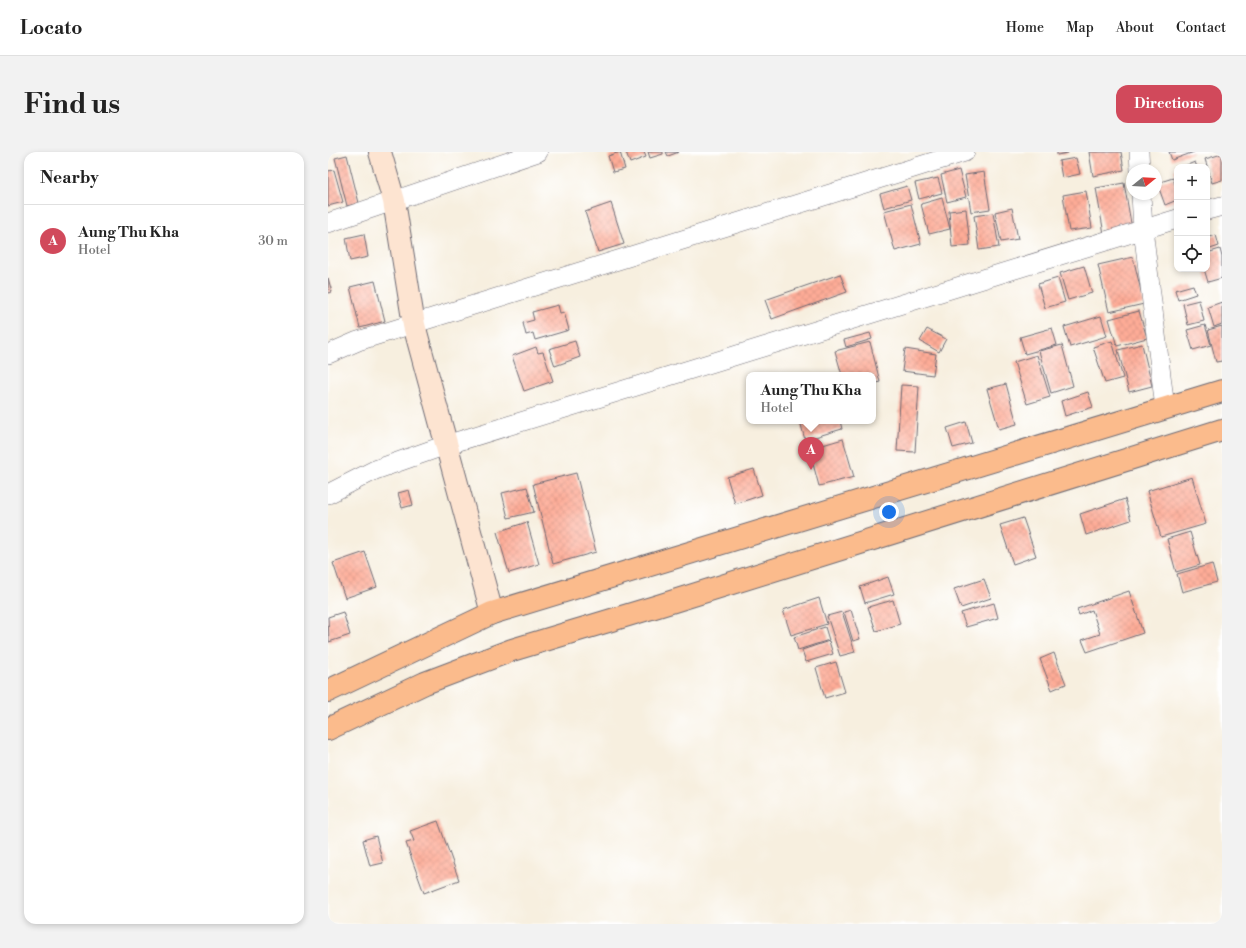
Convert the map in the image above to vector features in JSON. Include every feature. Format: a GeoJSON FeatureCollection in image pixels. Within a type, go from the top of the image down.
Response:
{"type":"FeatureCollection","features":[{"type":"Feature","properties":{"kind":"highway"},"geometry":{"type":"LineString","coordinates":[[328,691],[492,613],[1222,391]]}},
{"type":"Feature","properties":{"kind":"highway"},"geometry":{"type":"LineString","coordinates":[[328,729],[425,683],[512,650],[1222,430]]}},
{"type":"Feature","properties":{"kind":"street"},"geometry":{"type":"LineString","coordinates":[[380,152],[394,201],[414,325],[492,613]]}},
{"type":"Feature","properties":{"kind":"street"},"geometry":{"type":"LineString","coordinates":[[328,223],[538,152]]}},
{"type":"Feature","properties":{"kind":"street"},"geometry":{"type":"LineString","coordinates":[[328,354],[358,341],[414,325],[965,152]]}},
{"type":"Feature","properties":{"kind":"street"},"geometry":{"type":"LineString","coordinates":[[1139,152],[1140,164]]}},
{"type":"Feature","properties":{"kind":"street"},"geometry":{"type":"LineString","coordinates":[[1141,200],[1143,229],[1165,408]]}},
{"type":"Feature","properties":{"kind":"street"},"geometry":{"type":"LineString","coordinates":[[1210,209],[1222,206]]}},
{"type":"Feature","properties":{"kind":"street"},"geometry":{"type":"LineString","coordinates":[[328,494],[374,470],[446,445],[1174,220]]}},
{"type":"Feature","properties":{"kind":"building"},"geometry":{"type":"Polygon","coordinates":[[[620,152],[625,169],[613,172],[608,156],[620,152]]]}},
{"type":"Feature","properties":{"kind":"building"},"geometry":{"type":"Polygon","coordinates":[[[626,152],[644,152],[646,157],[630,163],[626,152]]]}},
{"type":"Feature","properties":{"kind":"building"},"geometry":{"type":"Polygon","coordinates":[[[648,152],[663,152],[663,154],[650,158],[648,152]]]}},
{"type":"Feature","properties":{"kind":"building"},"geometry":{"type":"Polygon","coordinates":[[[666,152],[679,152],[668,156],[666,152]]]}},
{"type":"Feature","properties":{"kind":"building"},"geometry":{"type":"Polygon","coordinates":[[[1057,152],[1068,152],[1068,153],[1057,155],[1057,152]]]}},
{"type":"Feature","properties":{"kind":"building"},"geometry":{"type":"Polygon","coordinates":[[[1089,152],[1121,152],[1124,170],[1093,176],[1089,152]]]}},
{"type":"Feature","properties":{"kind":"building"},"geometry":{"type":"Polygon","coordinates":[[[1169,152],[1194,152],[1172,160],[1169,152]]]}},
{"type":"Feature","properties":{"kind":"building"},"geometry":{"type":"Polygon","coordinates":[[[1222,154],[1222,180],[1212,183],[1210,176],[1210,164],[1206,164],[1205,159],[1222,154]]]}},
{"type":"Feature","properties":{"kind":"building"},"geometry":{"type":"Polygon","coordinates":[[[347,155],[359,203],[347,206],[335,158],[347,155]]]}},
{"type":"Feature","properties":{"kind":"building"},"geometry":{"type":"Polygon","coordinates":[[[1076,158],[1080,174],[1062,178],[1059,161],[1076,158]]]}},
{"type":"Feature","properties":{"kind":"building"},"geometry":{"type":"Polygon","coordinates":[[[334,170],[343,202],[328,206],[328,171],[334,170]]]}},
{"type":"Feature","properties":{"kind":"building"},"geometry":{"type":"Polygon","coordinates":[[[959,170],[966,197],[947,202],[941,175],[959,170]]]}},
{"type":"Feature","properties":{"kind":"building"},"geometry":{"type":"Polygon","coordinates":[[[984,172],[990,209],[971,212],[965,175],[984,172]]]}},
{"type":"Feature","properties":{"kind":"building"},"geometry":{"type":"Polygon","coordinates":[[[938,178],[942,193],[919,199],[915,183],[938,178]]]}},
{"type":"Feature","properties":{"kind":"building"},"geometry":{"type":"Polygon","coordinates":[[[1173,178],[1174,181],[1174,201],[1165,205],[1162,197],[1162,181],[1173,178]]]}},
{"type":"Feature","properties":{"kind":"building"},"geometry":{"type":"Polygon","coordinates":[[[1124,183],[1132,229],[1104,234],[1096,188],[1124,183]]]}},
{"type":"Feature","properties":{"kind":"building"},"geometry":{"type":"Polygon","coordinates":[[[907,186],[911,200],[884,208],[880,194],[907,186]]]}},
{"type":"Feature","properties":{"kind":"building"},"geometry":{"type":"Polygon","coordinates":[[[1086,191],[1092,228],[1069,231],[1063,195],[1086,191]]]}},
{"type":"Feature","properties":{"kind":"building"},"geometry":{"type":"Polygon","coordinates":[[[942,198],[950,229],[929,234],[921,204],[942,198]]]}},
{"type":"Feature","properties":{"kind":"building"},"geometry":{"type":"Polygon","coordinates":[[[611,203],[624,244],[598,252],[585,212],[611,203]]]}},
{"type":"Feature","properties":{"kind":"building"},"geometry":{"type":"Polygon","coordinates":[[[911,204],[921,244],[895,251],[884,211],[911,204]]]}},
{"type":"Feature","properties":{"kind":"building"},"geometry":{"type":"Polygon","coordinates":[[[1012,208],[1018,239],[1001,242],[995,212],[1012,208]]]}},
{"type":"Feature","properties":{"kind":"building"},"geometry":{"type":"Polygon","coordinates":[[[966,209],[970,245],[952,247],[949,211],[966,209]]]}},
{"type":"Feature","properties":{"kind":"building"},"geometry":{"type":"Polygon","coordinates":[[[993,213],[999,247],[979,250],[974,216],[993,213]]]}},
{"type":"Feature","properties":{"kind":"building"},"geometry":{"type":"Polygon","coordinates":[[[364,234],[368,257],[350,261],[346,238],[364,234]]]}},
{"type":"Feature","properties":{"kind":"building"},"geometry":{"type":"Polygon","coordinates":[[[1216,235],[1219,246],[1210,249],[1210,237],[1216,235]]]}},
{"type":"Feature","properties":{"kind":"building"},"geometry":{"type":"Polygon","coordinates":[[[1220,249],[1222,257],[1222,278],[1208,282],[1205,272],[1210,272],[1210,252],[1220,249]]]}},
{"type":"Feature","properties":{"kind":"building"},"geometry":{"type":"Polygon","coordinates":[[[1133,257],[1144,304],[1109,312],[1098,265],[1133,257]]]}},
{"type":"Feature","properties":{"kind":"building"},"geometry":{"type":"Polygon","coordinates":[[[1084,266],[1092,293],[1068,300],[1060,273],[1084,266]]]}},
{"type":"Feature","properties":{"kind":"building"},"geometry":{"type":"Polygon","coordinates":[[[840,274],[847,292],[772,319],[765,300],[840,274]]]}},
{"type":"Feature","properties":{"kind":"building"},"geometry":{"type":"Polygon","coordinates":[[[328,278],[332,292],[328,293],[328,278]]]}},
{"type":"Feature","properties":{"kind":"building"},"geometry":{"type":"Polygon","coordinates":[[[1058,278],[1065,302],[1045,308],[1038,284],[1058,278]]]}},
{"type":"Feature","properties":{"kind":"building"},"geometry":{"type":"Polygon","coordinates":[[[375,281],[385,321],[360,328],[350,287],[375,281]]]}},
{"type":"Feature","properties":{"kind":"building"},"geometry":{"type":"Polygon","coordinates":[[[1193,285],[1196,294],[1178,300],[1175,290],[1193,285]]]}},
{"type":"Feature","properties":{"kind":"building"},"geometry":{"type":"Polygon","coordinates":[[[1199,300],[1204,321],[1188,325],[1183,304],[1199,300]]]}},
{"type":"Feature","properties":{"kind":"building"},"geometry":{"type":"Polygon","coordinates":[[[1222,302],[1222,324],[1214,327],[1208,307],[1222,302]]]}},
{"type":"Feature","properties":{"kind":"building"},"geometry":{"type":"Polygon","coordinates":[[[558,305],[560,313],[564,312],[569,330],[535,340],[533,333],[526,335],[523,323],[534,320],[532,312],[558,305]]]}},
{"type":"Feature","properties":{"kind":"building"},"geometry":{"type":"Polygon","coordinates":[[[1139,311],[1147,338],[1117,346],[1109,319],[1139,311]]]}},
{"type":"Feature","properties":{"kind":"building"},"geometry":{"type":"Polygon","coordinates":[[[1101,316],[1107,336],[1070,347],[1064,327],[1101,316]]]}},
{"type":"Feature","properties":{"kind":"building"},"geometry":{"type":"Polygon","coordinates":[[[1205,325],[1211,345],[1193,350],[1187,330],[1205,325]]]}},
{"type":"Feature","properties":{"kind":"building"},"geometry":{"type":"Polygon","coordinates":[[[1222,326],[1222,361],[1216,362],[1208,330],[1222,326]]]}},
{"type":"Feature","properties":{"kind":"building"},"geometry":{"type":"Polygon","coordinates":[[[1052,328],[1057,345],[1025,354],[1020,337],[1052,328]]]}},
{"type":"Feature","properties":{"kind":"building"},"geometry":{"type":"Polygon","coordinates":[[[927,329],[946,339],[939,352],[920,341],[927,329]]]}},
{"type":"Feature","properties":{"kind":"building"},"geometry":{"type":"Polygon","coordinates":[[[870,333],[872,339],[846,347],[844,340],[870,333]]]}},
{"type":"Feature","properties":{"kind":"building"},"geometry":{"type":"Polygon","coordinates":[[[575,341],[580,357],[555,366],[549,349],[575,341]]]}},
{"type":"Feature","properties":{"kind":"building"},"geometry":{"type":"Polygon","coordinates":[[[1112,341],[1123,378],[1105,383],[1093,347],[1112,341]]]}},
{"type":"Feature","properties":{"kind":"building"},"geometry":{"type":"Polygon","coordinates":[[[870,342],[880,382],[876,383],[876,372],[841,372],[835,351],[870,342]]]}},
{"type":"Feature","properties":{"kind":"building"},"geometry":{"type":"Polygon","coordinates":[[[1142,344],[1152,386],[1129,392],[1118,350],[1142,344]]]}},
{"type":"Feature","properties":{"kind":"building"},"geometry":{"type":"Polygon","coordinates":[[[1062,345],[1073,386],[1051,393],[1039,351],[1062,345]]]}},
{"type":"Feature","properties":{"kind":"building"},"geometry":{"type":"Polygon","coordinates":[[[536,347],[538,353],[543,352],[553,381],[524,391],[512,356],[536,347]]]}},
{"type":"Feature","properties":{"kind":"building"},"geometry":{"type":"Polygon","coordinates":[[[905,349],[936,354],[933,375],[902,371],[905,349]]]}},
{"type":"Feature","properties":{"kind":"building"},"geometry":{"type":"Polygon","coordinates":[[[1037,355],[1050,397],[1027,404],[1014,362],[1037,355]]]}},
{"type":"Feature","properties":{"kind":"building"},"geometry":{"type":"Polygon","coordinates":[[[1006,384],[1017,424],[999,429],[987,389],[1006,384]]]}},
{"type":"Feature","properties":{"kind":"building"},"geometry":{"type":"Polygon","coordinates":[[[901,385],[919,386],[915,452],[897,451],[901,385]]]}},
{"type":"Feature","properties":{"kind":"building"},"geometry":{"type":"Polygon","coordinates":[[[1088,392],[1093,407],[1065,416],[1061,401],[1088,392]]]}},
{"type":"Feature","properties":{"kind":"building"},"geometry":{"type":"Polygon","coordinates":[[[966,422],[972,443],[953,448],[947,428],[966,422]]]}},
{"type":"Feature","properties":{"kind":"building"},"geometry":{"type":"Polygon","coordinates":[[[801,424],[841,424],[842,429],[805,440],[801,424]]]}},
{"type":"Feature","properties":{"kind":"building"},"geometry":{"type":"Polygon","coordinates":[[[843,439],[854,477],[819,486],[809,449],[843,439]]]}},
{"type":"Feature","properties":{"kind":"building"},"geometry":{"type":"Polygon","coordinates":[[[754,469],[762,495],[735,504],[727,477],[754,469]]]}},
{"type":"Feature","properties":{"kind":"building"},"geometry":{"type":"Polygon","coordinates":[[[576,473],[596,552],[553,564],[533,484],[576,473]]]}},
{"type":"Feature","properties":{"kind":"building"},"geometry":{"type":"Polygon","coordinates":[[[1192,477],[1206,524],[1161,537],[1147,491],[1192,477]]]}},
{"type":"Feature","properties":{"kind":"building"},"geometry":{"type":"Polygon","coordinates":[[[527,487],[534,512],[508,518],[502,493],[527,487]]]}},
{"type":"Feature","properties":{"kind":"building"},"geometry":{"type":"Polygon","coordinates":[[[409,490],[413,505],[402,508],[398,493],[409,490]]]}},
{"type":"Feature","properties":{"kind":"building"},"geometry":{"type":"Polygon","coordinates":[[[1125,499],[1131,520],[1086,535],[1080,514],[1125,499]]]}},
{"type":"Feature","properties":{"kind":"building"},"geometry":{"type":"Polygon","coordinates":[[[1023,518],[1036,556],[1013,564],[1000,525],[1023,518]]]}},
{"type":"Feature","properties":{"kind":"building"},"geometry":{"type":"Polygon","coordinates":[[[527,522],[539,564],[509,573],[497,532],[527,522]]]}},
{"type":"Feature","properties":{"kind":"building"},"geometry":{"type":"Polygon","coordinates":[[[1190,532],[1200,565],[1176,572],[1167,539],[1190,532]]]}},
{"type":"Feature","properties":{"kind":"building"},"geometry":{"type":"Polygon","coordinates":[[[365,552],[377,587],[345,598],[333,563],[365,552]]]}},
{"type":"Feature","properties":{"kind":"building"},"geometry":{"type":"Polygon","coordinates":[[[1212,564],[1217,582],[1182,592],[1177,574],[1212,564]]]}},
{"type":"Feature","properties":{"kind":"building"},"geometry":{"type":"Polygon","coordinates":[[[888,577],[894,594],[865,603],[860,587],[888,577]]]}},
{"type":"Feature","properties":{"kind":"building"},"geometry":{"type":"Polygon","coordinates":[[[984,579],[991,598],[961,608],[954,589],[984,579]]]}},
{"type":"Feature","properties":{"kind":"building"},"geometry":{"type":"Polygon","coordinates":[[[1129,591],[1143,633],[1087,652],[1082,640],[1100,634],[1092,610],[1079,615],[1077,609],[1129,591]]]}},
{"type":"Feature","properties":{"kind":"building"},"geometry":{"type":"Polygon","coordinates":[[[819,598],[827,624],[791,635],[783,610],[819,598]]]}},
{"type":"Feature","properties":{"kind":"building"},"geometry":{"type":"Polygon","coordinates":[[[893,600],[900,624],[876,631],[868,607],[893,600]]]}},
{"type":"Feature","properties":{"kind":"building"},"geometry":{"type":"Polygon","coordinates":[[[994,603],[998,618],[966,627],[961,613],[994,603]]]}},
{"type":"Feature","properties":{"kind":"building"},"geometry":{"type":"Polygon","coordinates":[[[851,610],[860,639],[853,641],[844,612],[851,610]]]}},
{"type":"Feature","properties":{"kind":"building"},"geometry":{"type":"Polygon","coordinates":[[[343,612],[350,635],[329,642],[328,617],[343,612]]]}},
{"type":"Feature","properties":{"kind":"building"},"geometry":{"type":"Polygon","coordinates":[[[842,612],[855,652],[840,656],[827,616],[842,612]]]}},
{"type":"Feature","properties":{"kind":"building"},"geometry":{"type":"Polygon","coordinates":[[[825,627],[829,640],[798,650],[794,637],[825,627]]]}},
{"type":"Feature","properties":{"kind":"building"},"geometry":{"type":"Polygon","coordinates":[[[829,641],[833,654],[806,662],[802,650],[829,641]]]}},
{"type":"Feature","properties":{"kind":"building"},"geometry":{"type":"Polygon","coordinates":[[[1054,653],[1066,684],[1052,690],[1040,659],[1054,653]]]}},
{"type":"Feature","properties":{"kind":"building"},"geometry":{"type":"Polygon","coordinates":[[[836,662],[845,692],[825,698],[816,668],[836,662]]]}},
{"type":"Feature","properties":{"kind":"building"},"geometry":{"type":"Polygon","coordinates":[[[438,821],[459,880],[424,893],[406,843],[414,841],[410,831],[438,821]]]}},
{"type":"Feature","properties":{"kind":"building"},"geometry":{"type":"Polygon","coordinates":[[[376,836],[383,863],[370,866],[363,840],[376,836]]]}},
{"type":"Feature","properties":{"kind":"place","name":"Aung Thu Kha"},"geometry":{"type":"Point","coordinates":[811,470]}}]}
